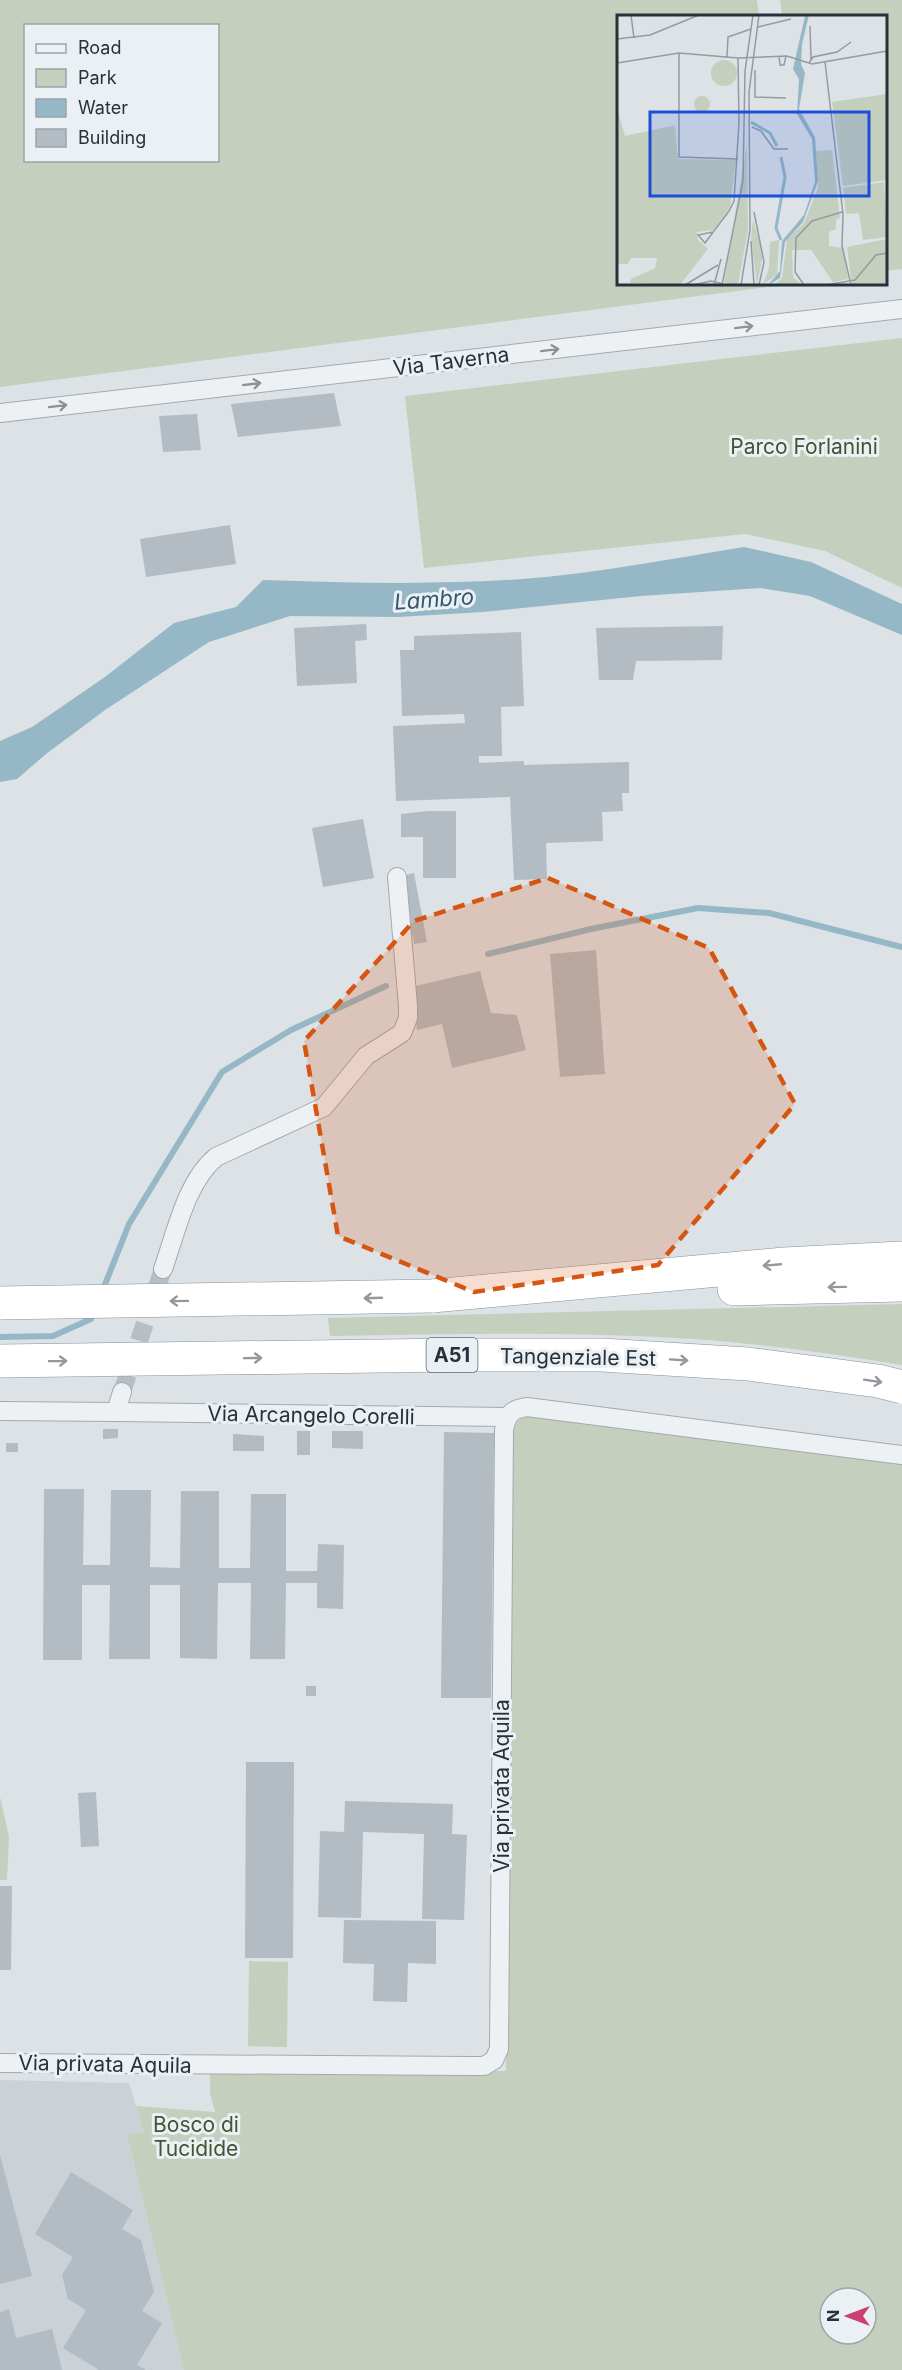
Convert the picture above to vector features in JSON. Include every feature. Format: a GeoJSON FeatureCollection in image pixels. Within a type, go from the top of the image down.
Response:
{"type":"FeatureCollection","features":[{"type":"Feature","properties":{"kind":"highway"},"geometry":{"type":"LineString","coordinates":[[0,1303],[432,1296],[898,1271]]}},
{"type":"Feature","properties":{"kind":"highway","name":"Tangenziale Est"},"geometry":{"type":"LineString","coordinates":[[0,1361],[602,1355],[748,1364],[878,1381],[902,1387]]}},
{"type":"Feature","properties":{"kind":"street","name":"Via Taverna"},"geometry":{"type":"LineString","coordinates":[[0,413],[902,309]]}},
{"type":"Feature","properties":{"kind":"street"},"geometry":{"type":"LineString","coordinates":[[163,1269],[193,1187],[206,1165],[216,1157],[324,1107],[366,1056],[402,1033],[408,1018],[408,1006],[397,877]]}},
{"type":"Feature","properties":{"kind":"street"},"geometry":{"type":"LineString","coordinates":[[116,1412],[123,1392]]}},
{"type":"Feature","properties":{"kind":"street"},"geometry":{"type":"LineString","coordinates":[[506,1417],[516,1408],[527,1407],[902,1455]]}},
{"type":"Feature","properties":{"kind":"street","name":"Via Arcangelo Corelli"},"geometry":{"type":"LineString","coordinates":[[0,1411],[506,1417]]}},
{"type":"Feature","properties":{"kind":"street","name":"Via privata Aquila"},"geometry":{"type":"LineString","coordinates":[[0,2063],[484,2066],[497,2056],[504,1430],[506,1417]]}},
{"type":"Feature","properties":{"kind":"highlighted area"},"geometry":{"type":"Polygon","coordinates":[[[548,878],[709,948],[795,1104],[658,1265],[474,1292],[338,1236],[304,1041],[414,921],[548,878]]]}},
{"type":"Feature","properties":{"kind":"shaded area"},"geometry":{"type":"Polygon","coordinates":[[[0,2080],[129,2083],[144,2132],[127,2137],[184,2370],[0,2370],[0,2080]]]}},
{"type":"Feature","properties":{"kind":"green space"},"geometry":{"type":"Polygon","coordinates":[[[0,0],[757,0],[759,15],[617,15],[617,285],[783,285],[0,387],[0,0]]]}},
{"type":"Feature","properties":{"kind":"green space"},"geometry":{"type":"Polygon","coordinates":[[[780,0],[902,0],[902,269],[887,271],[887,15],[782,15],[780,0]]]}},
{"type":"Feature","properties":{"kind":"green space","name":"Parco Forlanini"},"geometry":{"type":"Polygon","coordinates":[[[902,338],[902,588],[825,551],[745,534],[424,568],[405,396],[902,338]]]}},
{"type":"Feature","properties":{"kind":"green space"},"geometry":{"type":"Polygon","coordinates":[[[902,1304],[902,1365],[720,1341],[649,1336],[512,1334],[330,1336],[328,1318],[902,1304]]]}},
{"type":"Feature","properties":{"kind":"green space","name":"Bosco di Tucidide"},"geometry":{"type":"Polygon","coordinates":[[[529,1414],[902,1464],[902,2370],[184,2370],[127,2136],[144,2132],[136,2106],[215,2112],[210,2093],[210,2072],[506,2071],[512,1442],[516,1425],[529,1414]]]}},
{"type":"Feature","properties":{"kind":"green space"},"geometry":{"type":"Polygon","coordinates":[[[0,1797],[9,1836],[7,1880],[0,1880],[0,1797]]]}},
{"type":"Feature","properties":{"kind":"green space"},"geometry":{"type":"Polygon","coordinates":[[[249,1961],[288,1962],[287,2047],[248,2046],[249,1961]]]}},
{"type":"Feature","properties":{"kind":"water","name":"Lambro"},"geometry":{"type":"Polygon","coordinates":[[[744,547],[811,562],[902,604],[902,635],[810,596],[760,588],[641,596],[483,612],[398,617],[290,616],[209,642],[105,710],[17,779],[0,782],[0,741],[32,727],[105,677],[174,623],[236,607],[263,580],[393,583],[523,579],[606,569],[744,547]]]}},
{"type":"Feature","properties":{"kind":"building"},"geometry":{"type":"Polygon","coordinates":[[[334,393],[341,426],[238,437],[231,404],[334,393]]]}},
{"type":"Feature","properties":{"kind":"building"},"geometry":{"type":"Polygon","coordinates":[[[197,414],[201,450],[163,452],[159,416],[197,414]]]}},
{"type":"Feature","properties":{"kind":"building"},"geometry":{"type":"Polygon","coordinates":[[[230,525],[236,564],[146,577],[140,539],[230,525]]]}},
{"type":"Feature","properties":{"kind":"building"},"geometry":{"type":"Polygon","coordinates":[[[366,624],[367,640],[355,641],[357,683],[297,686],[294,628],[366,624]]]}},
{"type":"Feature","properties":{"kind":"building"},"geometry":{"type":"Polygon","coordinates":[[[723,626],[722,660],[636,661],[633,680],[599,680],[596,628],[723,626]]]}},
{"type":"Feature","properties":{"kind":"building"},"geometry":{"type":"Polygon","coordinates":[[[521,632],[524,706],[501,707],[502,756],[479,756],[479,763],[524,761],[524,765],[629,762],[629,793],[622,793],[623,811],[602,812],[603,841],[546,843],[547,879],[514,880],[510,797],[396,801],[393,726],[465,723],[464,714],[402,716],[400,650],[414,650],[414,636],[521,632]]]}},
{"type":"Feature","properties":{"kind":"building"},"geometry":{"type":"Polygon","coordinates":[[[456,811],[456,878],[423,878],[423,837],[401,837],[401,814],[456,811]]]}},
{"type":"Feature","properties":{"kind":"building"},"geometry":{"type":"Polygon","coordinates":[[[363,819],[374,878],[323,887],[312,828],[363,819]]]}},
{"type":"Feature","properties":{"kind":"building"},"geometry":{"type":"Polygon","coordinates":[[[414,873],[427,942],[414,944],[401,876],[414,873]]]}},
{"type":"Feature","properties":{"kind":"building"},"geometry":{"type":"Polygon","coordinates":[[[596,950],[605,1074],[560,1077],[550,954],[596,950]]]}},
{"type":"Feature","properties":{"kind":"building"},"geometry":{"type":"Polygon","coordinates":[[[480,971],[491,1013],[517,1015],[526,1050],[452,1068],[442,1024],[417,1030],[411,987],[480,971]]]}},
{"type":"Feature","properties":{"kind":"building"},"geometry":{"type":"Polygon","coordinates":[[[103,1429],[118,1429],[118,1438],[103,1439],[103,1429]]]}},
{"type":"Feature","properties":{"kind":"building"},"geometry":{"type":"Polygon","coordinates":[[[297,1431],[310,1431],[310,1455],[297,1455],[297,1431]]]}},
{"type":"Feature","properties":{"kind":"building"},"geometry":{"type":"Polygon","coordinates":[[[332,1431],[363,1431],[363,1449],[332,1448],[332,1431]]]}},
{"type":"Feature","properties":{"kind":"building"},"geometry":{"type":"Polygon","coordinates":[[[444,1432],[494,1433],[491,1698],[441,1698],[444,1432]]]}},
{"type":"Feature","properties":{"kind":"building"},"geometry":{"type":"Polygon","coordinates":[[[233,1434],[264,1436],[264,1451],[233,1451],[233,1434]]]}},
{"type":"Feature","properties":{"kind":"building"},"geometry":{"type":"Polygon","coordinates":[[[6,1443],[18,1443],[18,1452],[6,1452],[6,1443]]]}},
{"type":"Feature","properties":{"kind":"building"},"geometry":{"type":"Polygon","coordinates":[[[44,1489],[84,1489],[83,1565],[110,1565],[111,1490],[151,1490],[150,1567],[180,1568],[181,1491],[219,1491],[219,1568],[250,1568],[251,1494],[286,1494],[286,1571],[317,1571],[318,1544],[344,1545],[343,1609],[317,1608],[317,1583],[286,1583],[285,1659],[250,1659],[251,1583],[218,1583],[217,1659],[180,1658],[180,1585],[150,1585],[150,1659],[109,1659],[110,1585],[82,1585],[82,1660],[43,1660],[44,1489]]]}},
{"type":"Feature","properties":{"kind":"building"},"geometry":{"type":"Polygon","coordinates":[[[306,1686],[316,1686],[316,1696],[306,1696],[306,1686]]]}},
{"type":"Feature","properties":{"kind":"building"},"geometry":{"type":"Polygon","coordinates":[[[246,1762],[294,1762],[293,1958],[245,1958],[246,1762]]]}},
{"type":"Feature","properties":{"kind":"building"},"geometry":{"type":"Polygon","coordinates":[[[96,1792],[99,1846],[81,1847],[78,1793],[96,1792]]]}},
{"type":"Feature","properties":{"kind":"building"},"geometry":{"type":"Polygon","coordinates":[[[345,1801],[453,1804],[452,1834],[467,1835],[464,1920],[422,1919],[424,1834],[363,1832],[361,1918],[318,1917],[320,1831],[344,1832],[345,1801]]]}},
{"type":"Feature","properties":{"kind":"building"},"geometry":{"type":"Polygon","coordinates":[[[0,1886],[12,1886],[11,1970],[0,1970],[0,1886]]]}},
{"type":"Feature","properties":{"kind":"building"},"geometry":{"type":"Polygon","coordinates":[[[344,1920],[436,1921],[436,1964],[408,1963],[407,2002],[373,2001],[374,1964],[343,1963],[344,1920]]]}},
{"type":"Feature","properties":{"kind":"building"},"geometry":{"type":"Polygon","coordinates":[[[0,2155],[32,2276],[0,2284],[0,2155]]]}},
{"type":"Feature","properties":{"kind":"building"},"geometry":{"type":"Polygon","coordinates":[[[71,2172],[133,2210],[122,2229],[141,2240],[154,2292],[142,2311],[162,2323],[137,2365],[146,2370],[99,2370],[63,2348],[86,2310],[68,2299],[62,2275],[73,2257],[35,2234],[71,2172]]]}},
{"type":"Feature","properties":{"kind":"building"},"geometry":{"type":"Polygon","coordinates":[[[9,2309],[16,2338],[52,2329],[62,2370],[0,2370],[0,2312],[9,2309]]]}},
{"type":"Feature","properties":{"kind":"waterway"},"geometry":{"type":"LineString","coordinates":[[488,954],[591,929],[698,908],[769,913],[902,947]]}},
{"type":"Feature","properties":{"kind":"waterway"},"geometry":{"type":"LineString","coordinates":[[102,1292],[129,1224],[222,1072],[291,1030],[386,986]]}},
{"type":"Feature","properties":{"kind":"waterway"},"geometry":{"type":"LineString","coordinates":[[0,1337],[53,1336],[91,1319],[93,1312]]}},
{"type":"Feature","properties":{"kind":"tunnel"},"geometry":{"type":"LineString","coordinates":[[122,1392],[163,1269]]}}]}
